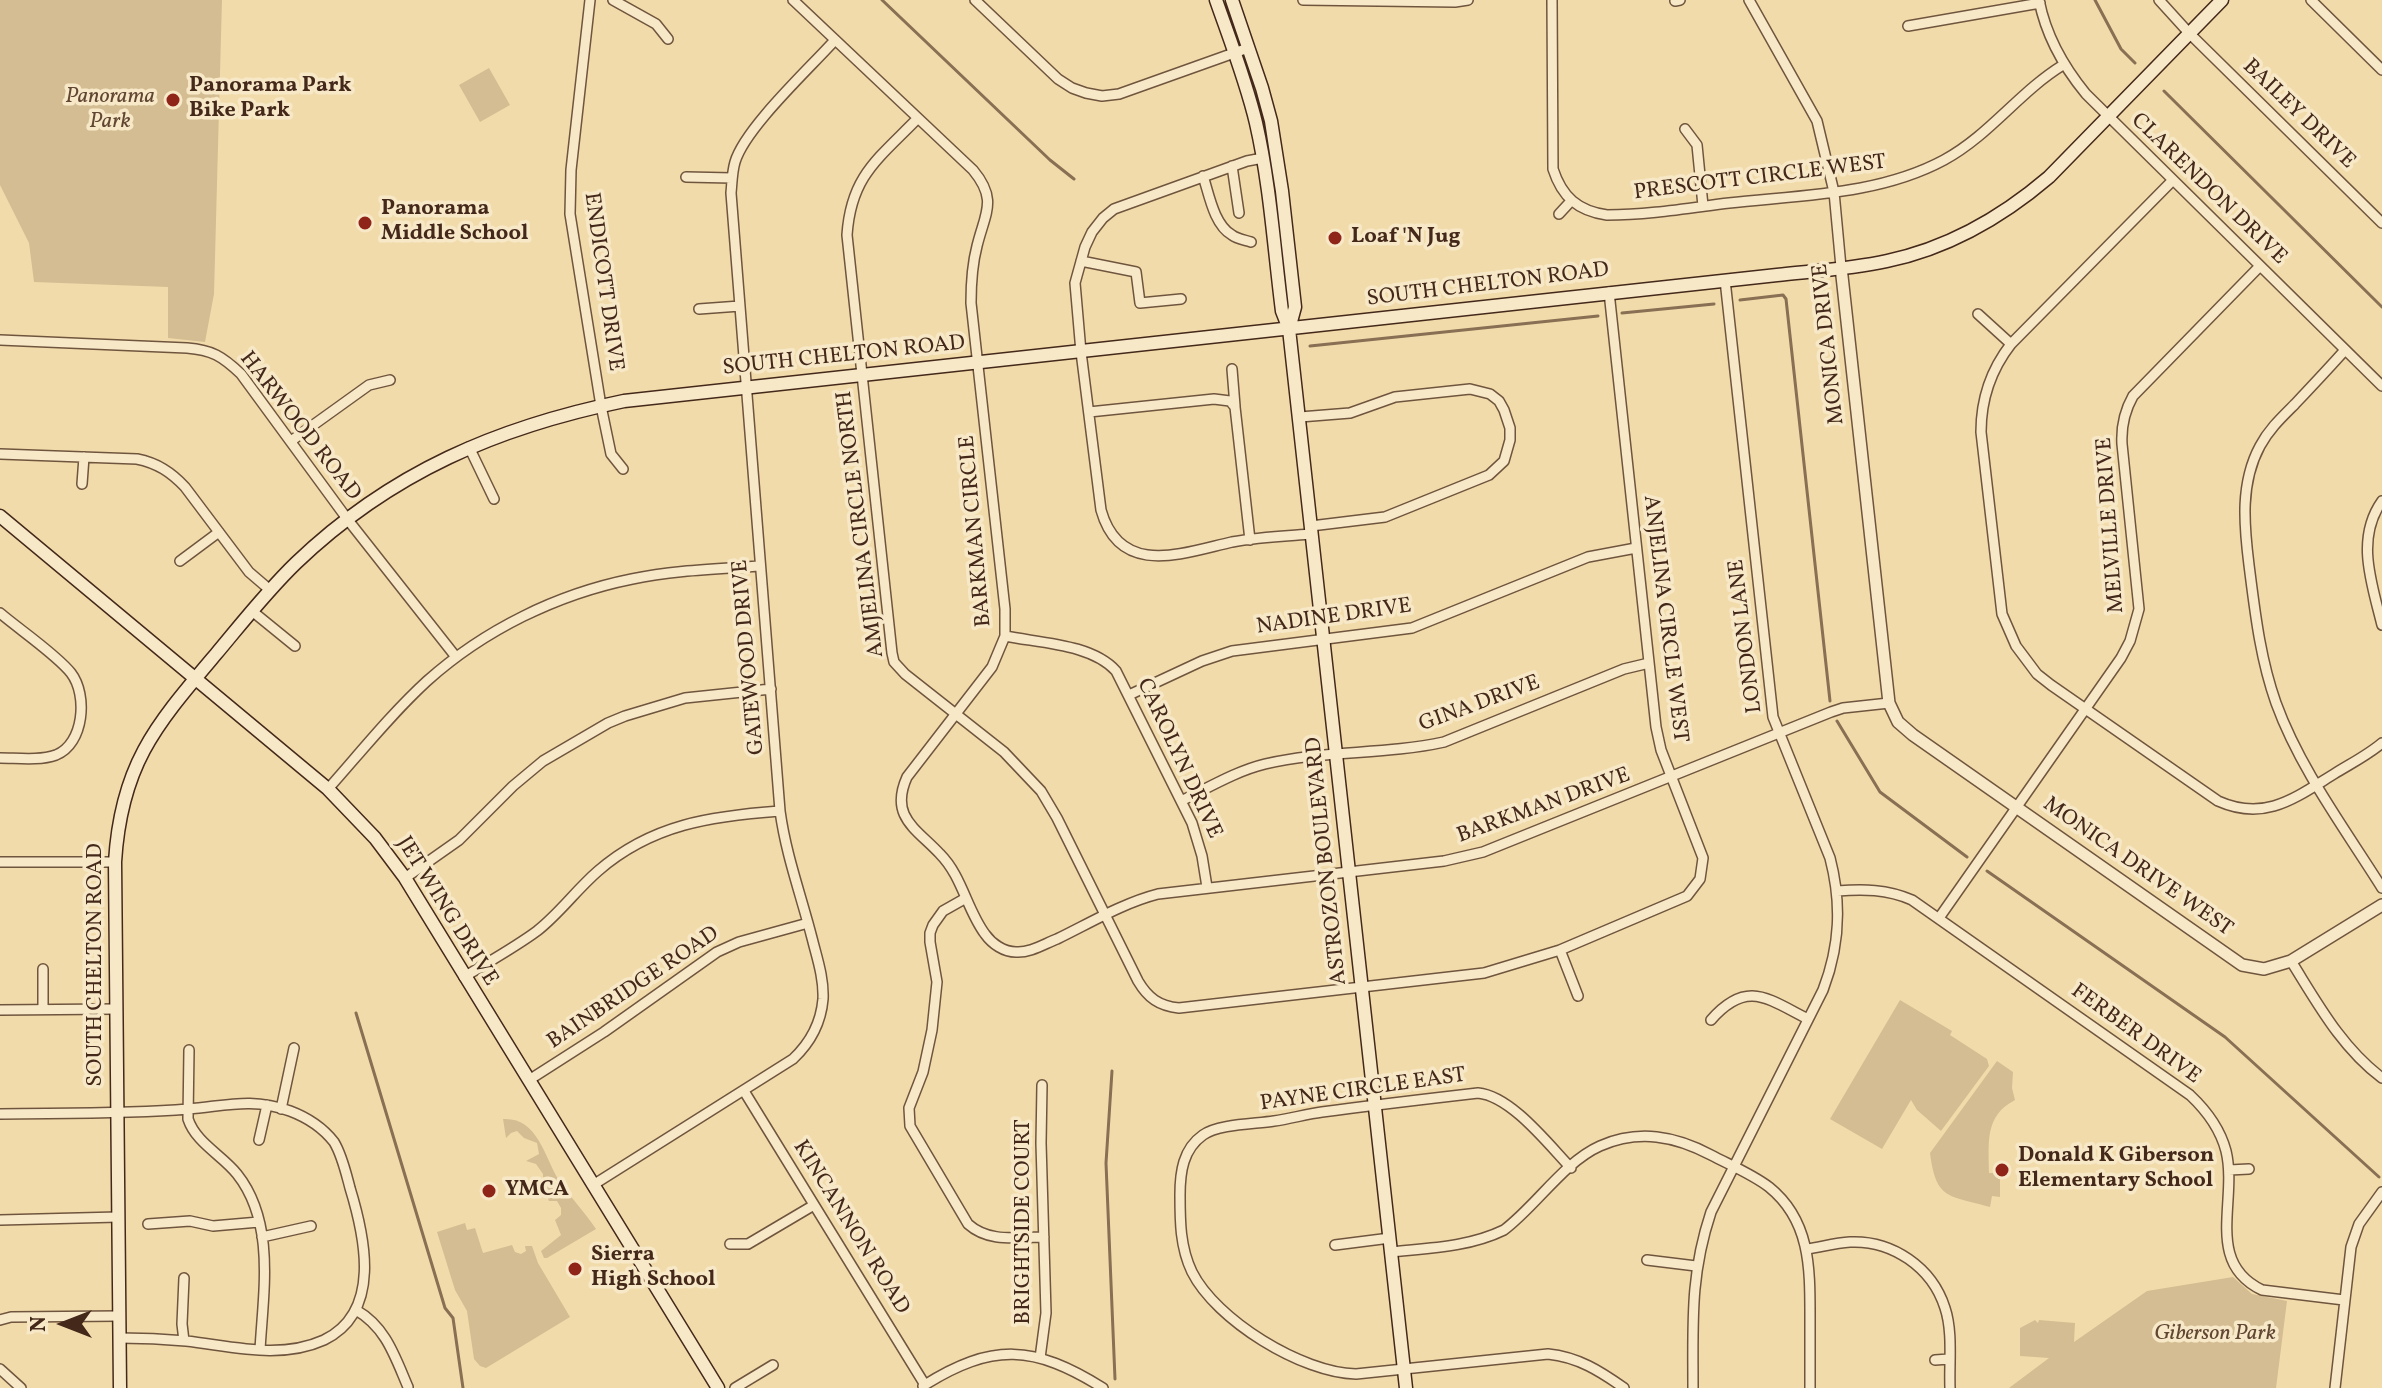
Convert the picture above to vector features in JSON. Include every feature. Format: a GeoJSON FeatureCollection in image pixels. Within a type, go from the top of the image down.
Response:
{"type":"FeatureCollection","features":[{"type":"Feature","properties":{"kind":"main road","name":"ASTROZON BOULEVARD"},"geometry":{"type":"LineString","coordinates":[[1216,0],[1248,91],[1263,158],[1282,311],[1289,329],[1406,1388]]}},
{"type":"Feature","properties":{"kind":"main road","name":"ASTROZON BOULEVARD"},"geometry":{"type":"LineString","coordinates":[[1232,0],[1262,88],[1277,155],[1295,307],[1289,329]]}},
{"type":"Feature","properties":{"kind":"main road","name":"SOUTH CHELTON ROAD"},"geometry":{"type":"LineString","coordinates":[[120,1388],[115,862],[120,815],[137,762],[165,714],[252,611],[314,547],[403,481],[469,447],[520,427],[563,414],[649,398],[1841,267],[1908,256],[1985,225],[2023,199],[2049,177],[2222,0]]}},
{"type":"Feature","properties":{"kind":"main road","name":"JET WING DRIVE"},"geometry":{"type":"LineString","coordinates":[[0,516],[328,789],[375,838],[405,878],[718,1388]]}},
{"type":"Feature","properties":{"kind":"street","name":"ENDICOTT DRIVE"},"geometry":{"type":"LineString","coordinates":[[590,0],[571,170],[570,214],[601,406],[611,454],[623,469]]}},
{"type":"Feature","properties":{"kind":"street"},"geometry":{"type":"LineString","coordinates":[[613,0],[656,24],[668,39]]}},
{"type":"Feature","properties":{"kind":"street","name":"BARKMAN CIRCLE"},"geometry":{"type":"LineString","coordinates":[[793,0],[973,170],[984,183],[989,197],[988,212],[971,274],[971,303],[1005,609],[1005,636],[992,667],[907,777],[901,805],[906,820],[946,860],[978,923],[991,942],[999,947],[1016,952],[1037,947],[1106,916]]}},
{"type":"Feature","properties":{"kind":"street"},"geometry":{"type":"LineString","coordinates":[[975,0],[1058,79],[1072,88],[1102,96],[1134,90],[1248,48]]}},
{"type":"Feature","properties":{"kind":"street"},"geometry":{"type":"LineString","coordinates":[[1303,0],[1468,0]]}},
{"type":"Feature","properties":{"kind":"street"},"geometry":{"type":"LineString","coordinates":[[1552,0],[1552,161],[1559,186],[1571,201],[1559,214]]}},
{"type":"Feature","properties":{"kind":"street","name":"MONICA DRIVE"},"geometry":{"type":"LineString","coordinates":[[1749,0],[1817,121],[1834,192],[1889,703]]}},
{"type":"Feature","properties":{"kind":"street","name":"BAILEY DRIVE"},"geometry":{"type":"LineString","coordinates":[[2159,0],[2382,223]]}},
{"type":"Feature","properties":{"kind":"street"},"geometry":{"type":"LineString","coordinates":[[2311,0],[2382,70]]}},
{"type":"Feature","properties":{"kind":"street"},"geometry":{"type":"LineString","coordinates":[[1908,26],[2040,1]]}},
{"type":"Feature","properties":{"kind":"street","name":"CLARENDON DRIVE"},"geometry":{"type":"LineString","coordinates":[[2040,1],[2048,32],[2063,65],[2107,118],[2382,386]]}},
{"type":"Feature","properties":{"kind":"street","name":"GATEWOOD DRIVE"},"geometry":{"type":"LineString","coordinates":[[593,1185],[793,1059],[810,1039],[823,1002],[823,987],[788,858],[780,811],[731,193],[735,162],[742,145],[835,40]]}},
{"type":"Feature","properties":{"kind":"street","name":"PRESCOTT CIRCLE WEST"},"geometry":{"type":"LineString","coordinates":[[1571,201],[1589,212],[1607,215],[1834,192],[1897,180],[1945,160],[1983,134],[2032,86],[2063,65]]}},
{"type":"Feature","properties":{"kind":"street","name":"AMJELINA CIRCLE NORTH"},"geometry":{"type":"LineString","coordinates":[[917,119],[860,181],[852,197],[847,235],[894,662],[1004,752],[1041,791],[1106,916]]}},
{"type":"Feature","properties":{"kind":"street"},"geometry":{"type":"LineString","coordinates":[[1685,129],[1697,145],[1703,206]]}},
{"type":"Feature","properties":{"kind":"street"},"geometry":{"type":"LineString","coordinates":[[1263,158],[1232,166],[1114,209],[1092,232],[1075,283],[1101,510],[1109,531],[1123,546],[1152,557],[1385,517],[1489,475],[1504,461],[1510,440],[1510,428],[1499,401],[1490,394],[1470,389],[1395,397],[1350,413],[1300,417]]}},
{"type":"Feature","properties":{"kind":"street"},"geometry":{"type":"LineString","coordinates":[[1232,166],[1239,213]]}},
{"type":"Feature","properties":{"kind":"street"},"geometry":{"type":"LineString","coordinates":[[1203,176],[1215,212],[1226,230],[1251,242]]}},
{"type":"Feature","properties":{"kind":"street"},"geometry":{"type":"LineString","coordinates":[[686,177],[732,178]]}},
{"type":"Feature","properties":{"kind":"street"},"geometry":{"type":"LineString","coordinates":[[2173,180],[2011,344],[1988,382],[1981,414],[1981,432],[2002,614],[2016,646],[2037,674],[2218,801],[2231,807],[2260,810],[2289,802],[2382,743]]}},
{"type":"Feature","properties":{"kind":"street"},"geometry":{"type":"LineString","coordinates":[[1081,261],[1136,272],[1140,303],[1181,299]]}},
{"type":"Feature","properties":{"kind":"street","name":"MELVILLE DRIVE"},"geometry":{"type":"LineString","coordinates":[[1939,918],[2130,641],[2139,609],[2122,444],[2126,408],[2133,396],[2260,266]]}},
{"type":"Feature","properties":{"kind":"street","name":"LONDON LANE"},"geometry":{"type":"LineString","coordinates":[[1693,1388],[1693,1294],[1696,1266],[1711,1212],[1823,990],[1836,951],[1839,918],[1835,875],[1825,841],[1779,734],[1771,705],[1725,280]]}},
{"type":"Feature","properties":{"kind":"street","name":"ANJELINA CIRCLE WEST"},"geometry":{"type":"LineString","coordinates":[[1106,916],[1144,991],[1160,1004],[1179,1008],[1469,976],[1502,969],[1560,950],[1677,902],[1696,887],[1703,858],[1658,739],[1609,292]]}},
{"type":"Feature","properties":{"kind":"street"},"geometry":{"type":"LineString","coordinates":[[699,309],[740,306]]}},
{"type":"Feature","properties":{"kind":"street"},"geometry":{"type":"LineString","coordinates":[[1978,314],[2011,344]]}},
{"type":"Feature","properties":{"kind":"street","name":"HARWOOD ROAD"},"geometry":{"type":"LineString","coordinates":[[0,340],[187,348],[214,353],[227,361],[241,374],[348,520],[456,657]]}},
{"type":"Feature","properties":{"kind":"street"},"geometry":{"type":"LineString","coordinates":[[2345,350],[2270,429],[2253,462],[2245,496],[2245,533],[2257,628],[2276,704],[2317,785],[2382,888]]}},
{"type":"Feature","properties":{"kind":"street"},"geometry":{"type":"LineString","coordinates":[[1232,369],[1250,540]]}},
{"type":"Feature","properties":{"kind":"street"},"geometry":{"type":"LineString","coordinates":[[291,441],[369,385],[390,380]]}},
{"type":"Feature","properties":{"kind":"street"},"geometry":{"type":"LineString","coordinates":[[1089,412],[1214,399],[1230,401],[1235,407]]}},
{"type":"Feature","properties":{"kind":"street"},"geometry":{"type":"LineString","coordinates":[[469,447],[494,499]]}},
{"type":"Feature","properties":{"kind":"street"},"geometry":{"type":"LineString","coordinates":[[0,454],[137,459],[163,468],[185,487],[249,572],[270,590]]}},
{"type":"Feature","properties":{"kind":"street"},"geometry":{"type":"LineString","coordinates":[[82,484],[84,457]]}},
{"type":"Feature","properties":{"kind":"street"},"geometry":{"type":"LineString","coordinates":[[2382,501],[2373,517],[2367,544],[2382,625]]}},
{"type":"Feature","properties":{"kind":"street"},"geometry":{"type":"LineString","coordinates":[[180,561],[219,532]]}},
{"type":"Feature","properties":{"kind":"street","name":"NADINE DRIVE"},"geometry":{"type":"LineString","coordinates":[[1129,695],[1216,656],[1247,648],[1412,628],[1588,557],[1636,548]]}},
{"type":"Feature","properties":{"kind":"street"},"geometry":{"type":"LineString","coordinates":[[328,789],[411,696],[456,657],[514,622],[555,602],[593,589],[654,575],[760,566]]}},
{"type":"Feature","properties":{"kind":"street"},"geometry":{"type":"LineString","coordinates":[[252,611],[295,646]]}},
{"type":"Feature","properties":{"kind":"street"},"geometry":{"type":"LineString","coordinates":[[0,613],[68,669],[78,684],[81,712],[73,740],[64,754],[46,758],[0,758]]}},
{"type":"Feature","properties":{"kind":"street"},"geometry":{"type":"LineString","coordinates":[[16,643],[24,633]]}},
{"type":"Feature","properties":{"kind":"street","name":"CAROLYN DRIVE"},"geometry":{"type":"LineString","coordinates":[[1005,636],[1081,650],[1101,658],[1116,671],[1200,844],[1207,887]]}},
{"type":"Feature","properties":{"kind":"street","name":"GINA DRIVE"},"geometry":{"type":"LineString","coordinates":[[1181,801],[1252,768],[1279,761],[1444,742],[1624,669],[1649,663]]}},
{"type":"Feature","properties":{"kind":"street"},"geometry":{"type":"LineString","coordinates":[[405,878],[459,840],[528,773],[562,748],[608,723],[685,698],[771,689]]}},
{"type":"Feature","properties":{"kind":"street","name":"BARKMAN DRIVE"},"geometry":{"type":"LineString","coordinates":[[1106,916],[1148,897],[1207,887],[1444,861],[1483,852],[1843,708],[1889,703]]}},
{"type":"Feature","properties":{"kind":"street","name":"MONICA DRIVE WEST"},"geometry":{"type":"LineString","coordinates":[[1889,703],[1904,728],[2242,965],[2252,969],[2277,967],[2382,905]]}},
{"type":"Feature","properties":{"kind":"street"},"geometry":{"type":"LineString","coordinates":[[464,977],[535,932],[600,869],[642,841],[702,819],[780,811]]}},
{"type":"Feature","properties":{"kind":"street"},"geometry":{"type":"LineString","coordinates":[[0,862],[115,862]]}},
{"type":"Feature","properties":{"kind":"street","name":"FERBER DRIVE"},"geometry":{"type":"LineString","coordinates":[[1837,891],[1866,889],[1912,900],[2190,1095],[2210,1115],[2226,1154],[2229,1170],[2228,1247],[2235,1269],[2252,1285],[2274,1293],[2344,1300]]}},
{"type":"Feature","properties":{"kind":"street"},"geometry":{"type":"LineString","coordinates":[[966,898],[943,911],[930,933],[937,982],[932,1030],[923,1072],[909,1108],[910,1126],[968,1224],[974,1229],[991,1237],[1044,1237]]}},
{"type":"Feature","properties":{"kind":"street","name":"BAINBRIDGE ROAD"},"geometry":{"type":"LineString","coordinates":[[529,1080],[604,1032],[717,952],[739,942],[808,923]]}},
{"type":"Feature","properties":{"kind":"street"},"geometry":{"type":"LineString","coordinates":[[1560,950],[1578,996]]}},
{"type":"Feature","properties":{"kind":"street"},"geometry":{"type":"LineString","coordinates":[[2291,961],[2348,1048],[2382,1078]]}},
{"type":"Feature","properties":{"kind":"street"},"geometry":{"type":"LineString","coordinates":[[43,969],[43,1009]]}},
{"type":"Feature","properties":{"kind":"street"},"geometry":{"type":"LineString","coordinates":[[1711,1020],[1725,1004],[1754,996],[1770,1000],[1808,1019]]}},
{"type":"Feature","properties":{"kind":"street"},"geometry":{"type":"LineString","coordinates":[[0,1010],[116,1009]]}},
{"type":"Feature","properties":{"kind":"street"},"geometry":{"type":"LineString","coordinates":[[281,1109],[294,1048]]}},
{"type":"Feature","properties":{"kind":"street"},"geometry":{"type":"LineString","coordinates":[[189,1050],[188,1119],[194,1132],[243,1182],[259,1222],[264,1257],[260,1350]]}},
{"type":"Feature","properties":{"kind":"street","name":"BRIGHTSIDE COURT"},"geometry":{"type":"LineString","coordinates":[[1040,1358],[1045,1326],[1042,1085]]}},
{"type":"Feature","properties":{"kind":"street","name":"KINCANNON ROAD"},"geometry":{"type":"LineString","coordinates":[[744,1091],[922,1386]]}},
{"type":"Feature","properties":{"kind":"street","name":"PAYNE CIRCLE EAST"},"geometry":{"type":"LineString","coordinates":[[1404,1368],[1356,1374],[1325,1370],[1259,1339],[1213,1300],[1192,1271],[1181,1236],[1181,1171],[1196,1142],[1211,1131],[1305,1114],[1478,1093],[1507,1103],[1571,1168]]}},
{"type":"Feature","properties":{"kind":"street"},"geometry":{"type":"LineString","coordinates":[[0,1114],[188,1109],[248,1102],[306,1118],[335,1145],[353,1198],[364,1254],[364,1285],[356,1310],[338,1332],[312,1345],[260,1350],[184,1341],[120,1338]]}},
{"type":"Feature","properties":{"kind":"street"},"geometry":{"type":"LineString","coordinates":[[259,1140],[267,1105]]}},
{"type":"Feature","properties":{"kind":"street"},"geometry":{"type":"LineString","coordinates":[[1335,1245],[1464,1244],[1492,1236],[1516,1221],[1571,1168],[1600,1146],[1627,1138],[1655,1136],[1681,1141],[1754,1177],[1778,1195],[1796,1218],[1807,1249],[1810,1275],[1810,1388]]}},
{"type":"Feature","properties":{"kind":"street"},"geometry":{"type":"LineString","coordinates":[[2229,1170],[2249,1169]]}},
{"type":"Feature","properties":{"kind":"street"},"geometry":{"type":"LineString","coordinates":[[2335,1388],[2354,1236],[2382,1192]]}},
{"type":"Feature","properties":{"kind":"street"},"geometry":{"type":"LineString","coordinates":[[730,1244],[748,1244],[814,1205]]}},
{"type":"Feature","properties":{"kind":"street"},"geometry":{"type":"LineString","coordinates":[[0,1220],[118,1217]]}},
{"type":"Feature","properties":{"kind":"street"},"geometry":{"type":"LineString","coordinates":[[148,1224],[190,1221],[213,1226],[259,1222]]}},
{"type":"Feature","properties":{"kind":"street"},"geometry":{"type":"LineString","coordinates":[[262,1237],[311,1226]]}},
{"type":"Feature","properties":{"kind":"street"},"geometry":{"type":"LineString","coordinates":[[1807,1249],[1867,1243],[1881,1245],[1914,1262],[1945,1306],[1950,1388]]}},
{"type":"Feature","properties":{"kind":"street"},"geometry":{"type":"LineString","coordinates":[[1647,1260],[1696,1266]]}},
{"type":"Feature","properties":{"kind":"street"},"geometry":{"type":"LineString","coordinates":[[184,1278],[184,1341]]}},
{"type":"Feature","properties":{"kind":"street"},"geometry":{"type":"LineString","coordinates":[[356,1310],[382,1330],[408,1387]]}},
{"type":"Feature","properties":{"kind":"street"},"geometry":{"type":"LineString","coordinates":[[0,1320],[11,1317],[119,1316]]}},
{"type":"Feature","properties":{"kind":"street"},"geometry":{"type":"LineString","coordinates":[[922,1386],[961,1364],[986,1357],[1015,1355],[1040,1358],[1065,1366],[1103,1388]]}},
{"type":"Feature","properties":{"kind":"street"},"geometry":{"type":"LineString","coordinates":[[1404,1368],[1562,1355],[1587,1364],[1624,1388]]}},
{"type":"Feature","properties":{"kind":"street"},"geometry":{"type":"LineString","coordinates":[[1935,1360],[1949,1359]]}},
{"type":"Feature","properties":{"kind":"street"},"geometry":{"type":"LineString","coordinates":[[735,1388],[773,1365]]}},
{"type":"Feature","properties":{"kind":"street"},"geometry":{"type":"LineString","coordinates":[[2,1375],[21,1388]]}},
{"type":"Feature","properties":{"kind":"green space","name":"Panorama Park"},"geometry":{"type":"Polygon","coordinates":[[[0,0],[222,0],[214,294],[205,342],[168,338],[168,287],[34,282],[29,243],[0,185],[0,0]]]}},
{"type":"Feature","properties":{"kind":"green space"},"geometry":{"type":"Polygon","coordinates":[[[489,68],[510,105],[480,122],[459,85],[489,68]]]}},
{"type":"Feature","properties":{"kind":"green space"},"geometry":{"type":"Polygon","coordinates":[[[1900,1000],[1952,1031],[1950,1035],[1987,1059],[1989,1066],[1941,1131],[1917,1110],[1911,1100],[1882,1149],[1830,1119],[1900,1000]]]}},
{"type":"Feature","properties":{"kind":"green space"},"geometry":{"type":"Polygon","coordinates":[[[1997,1061],[2013,1072],[2015,1100],[1998,1114],[1990,1131],[1989,1173],[2000,1173],[2000,1197],[1992,1196],[1990,1207],[1947,1194],[1936,1180],[1930,1153],[1997,1061]]]}},
{"type":"Feature","properties":{"kind":"green space"},"geometry":{"type":"Polygon","coordinates":[[[503,1119],[515,1120],[532,1131],[558,1179],[596,1229],[547,1258],[541,1251],[561,1235],[555,1220],[561,1215],[561,1208],[557,1201],[549,1201],[546,1194],[537,1197],[543,1188],[543,1174],[536,1164],[526,1161],[539,1154],[537,1143],[524,1138],[517,1131],[506,1138],[503,1119]]]}},
{"type":"Feature","properties":{"kind":"green space"},"geometry":{"type":"Polygon","coordinates":[[[465,1223],[467,1230],[475,1228],[483,1253],[512,1245],[515,1252],[521,1254],[526,1251],[525,1246],[532,1246],[538,1263],[570,1317],[486,1368],[474,1359],[467,1311],[455,1290],[437,1232],[465,1223]]]}},
{"type":"Feature","properties":{"kind":"green space","name":"Giberson Park"},"geometry":{"type":"Polygon","coordinates":[[[2233,1277],[2252,1294],[2287,1301],[2276,1388],[2009,1388],[2049,1358],[2020,1356],[2020,1328],[2035,1320],[2038,1323],[2039,1320],[2075,1323],[2074,1342],[2147,1291],[2233,1277]]]}},
{"type":"Feature","properties":{"kind":"waterway"},"geometry":{"type":"LineString","coordinates":[[882,0],[1050,160],[1074,179]]}},
{"type":"Feature","properties":{"kind":"waterway"},"geometry":{"type":"LineString","coordinates":[[2095,0],[2121,49],[2135,63]]}},
{"type":"Feature","properties":{"kind":"waterway"},"geometry":{"type":"LineString","coordinates":[[2164,91],[2382,307]]}},
{"type":"Feature","properties":{"kind":"waterway"},"geometry":{"type":"LineString","coordinates":[[1740,300],[1783,295],[1786,299],[1830,701]]}},
{"type":"Feature","properties":{"kind":"waterway"},"geometry":{"type":"LineString","coordinates":[[1622,313],[1714,304]]}},
{"type":"Feature","properties":{"kind":"waterway"},"geometry":{"type":"LineString","coordinates":[[1310,346],[1598,316]]}},
{"type":"Feature","properties":{"kind":"waterway"},"geometry":{"type":"LineString","coordinates":[[1837,721],[1880,792],[1967,857]]}},
{"type":"Feature","properties":{"kind":"waterway"},"geometry":{"type":"LineString","coordinates":[[1987,871],[2225,1037],[2379,1177]]}},
{"type":"Feature","properties":{"kind":"waterway"},"geometry":{"type":"LineString","coordinates":[[356,1013],[445,1308],[453,1318],[463,1388]]}},
{"type":"Feature","properties":{"kind":"waterway"},"geometry":{"type":"LineString","coordinates":[[1112,1071],[1106,1163],[1115,1379]]}},
{"type":"Feature","properties":{"kind":"place","name":"Panorama Park Bike Park"},"geometry":{"type":"Point","coordinates":[173,100]}},
{"type":"Feature","properties":{"kind":"place","name":"Panorama Middle School"},"geometry":{"type":"Point","coordinates":[365,223]}},
{"type":"Feature","properties":{"kind":"place","name":"Loaf 'N Jug"},"geometry":{"type":"Point","coordinates":[1335,238]}},
{"type":"Feature","properties":{"kind":"place","name":"Donald K Giberson Elementary School"},"geometry":{"type":"Point","coordinates":[2002,1170]}},
{"type":"Feature","properties":{"kind":"place","name":"YMCA"},"geometry":{"type":"Point","coordinates":[489,1191]}},
{"type":"Feature","properties":{"kind":"place","name":"Sierra High School"},"geometry":{"type":"Point","coordinates":[575,1269]}}]}
